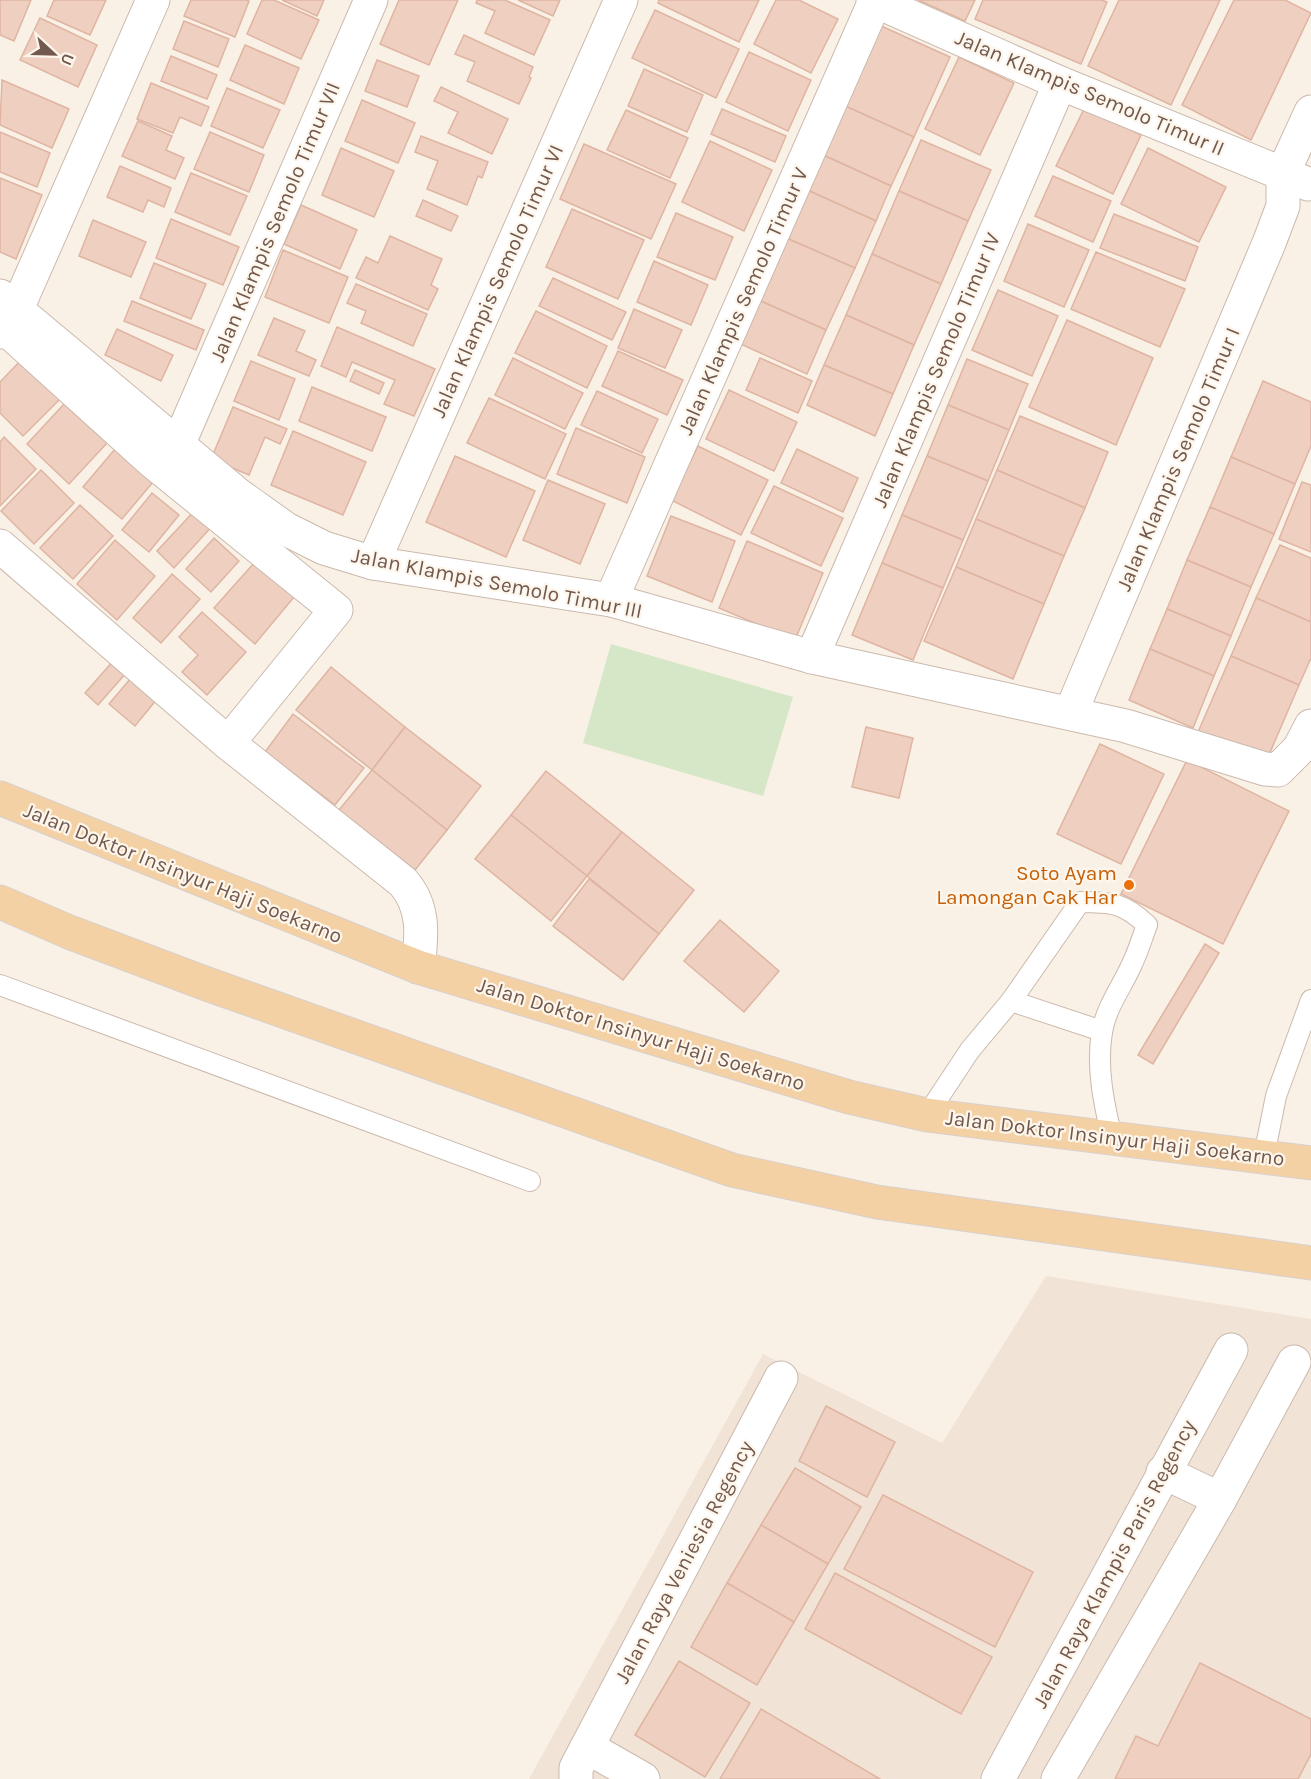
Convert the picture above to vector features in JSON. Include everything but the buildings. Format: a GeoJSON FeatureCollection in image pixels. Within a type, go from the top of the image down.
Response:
{"type":"FeatureCollection","features":[{"type":"Feature","properties":{"kind":"main road","name":"Jalan Doktor Insinyur Haji Soekarno"},"geometry":{"type":"LineString","coordinates":[[0,798],[418,967],[849,1097],[927,1115],[1311,1163]]}},
{"type":"Feature","properties":{"kind":"main road"},"geometry":{"type":"LineString","coordinates":[[0,902],[69,932],[207,984],[732,1170],[877,1202],[1311,1263]]}},
{"type":"Feature","properties":{"kind":"street"},"geometry":{"type":"LineString","coordinates":[[153,0],[5,316],[153,462],[336,610],[228,743]]}},
{"type":"Feature","properties":{"kind":"street","name":"Jalan Klampis Semolo Timur VII"},"geometry":{"type":"LineString","coordinates":[[178,445],[371,0]]}},
{"type":"Feature","properties":{"kind":"street","name":"Jalan Klampis Semolo Timur VI"},"geometry":{"type":"LineString","coordinates":[[373,563],[621,0]]}},
{"type":"Feature","properties":{"kind":"street","name":"Jalan Klampis Semolo Timur II"},"geometry":{"type":"LineString","coordinates":[[874,0],[1060,83],[1301,178]]}},
{"type":"Feature","properties":{"kind":"street","name":"Jalan Klampis Semolo Timur V"},"geometry":{"type":"LineString","coordinates":[[611,600],[874,0]]}},
{"type":"Feature","properties":{"kind":"street","name":"Jalan Klampis Semolo Timur IV"},"geometry":{"type":"LineString","coordinates":[[812,657],[1060,83]]}},
{"type":"Feature","properties":{"kind":"street","name":"Jalan Klampis Semolo Timur I"},"geometry":{"type":"LineString","coordinates":[[1071,712],[1283,206],[1301,178],[1311,112]]}},
{"type":"Feature","properties":{"kind":"street","name":"Jalan Klampis Semolo Timur III"},"geometry":{"type":"LineString","coordinates":[[5,316],[178,445],[237,494],[286,529],[324,548],[373,563],[611,600],[812,657],[1071,712],[1126,726],[1265,769],[1278,770],[1289,761],[1311,726]]}},
{"type":"Feature","properties":{"kind":"street"},"geometry":{"type":"LineString","coordinates":[[0,546],[228,743],[403,882],[417,904],[420,916],[422,938],[418,967]]}},
{"type":"Feature","properties":{"kind":"street","name":"Jalan Raya Klampis Paris Regency"},"geometry":{"type":"LineString","coordinates":[[998,1779],[1231,1350]]}},
{"type":"Feature","properties":{"kind":"street"},"geometry":{"type":"LineString","coordinates":[[1058,1779],[1220,1498],[1293,1362]]}},
{"type":"Feature","properties":{"kind":"street","name":"Jalan Raya Veniesia Regency"},"geometry":{"type":"LineString","coordinates":[[576,1779],[576,1768],[781,1378]]}},
{"type":"Feature","properties":{"kind":"street"},"geometry":{"type":"LineString","coordinates":[[1163,1472],[1220,1498]]}},
{"type":"Feature","properties":{"kind":"street"},"geometry":{"type":"LineString","coordinates":[[587,1747],[643,1779]]}},
{"type":"Feature","properties":{"kind":"lane"},"geometry":{"type":"LineString","coordinates":[[927,1115],[970,1050],[1011,1001],[1080,902],[1117,903],[1133,912],[1148,925],[1132,964],[1110,1006],[1102,1031],[1100,1059],[1104,1107],[1112,1138]]}},
{"type":"Feature","properties":{"kind":"lane"},"geometry":{"type":"LineString","coordinates":[[0,984],[530,1181]]}},
{"type":"Feature","properties":{"kind":"lane"},"geometry":{"type":"LineString","coordinates":[[1264,1156],[1276,1096],[1311,1000]]}},
{"type":"Feature","properties":{"kind":"lane"},"geometry":{"type":"LineString","coordinates":[[1011,1001],[1102,1031]]}},
{"type":"Feature","properties":{"kind":"shaded area"},"geometry":{"type":"Polygon","coordinates":[[[1046,1276],[1311,1319],[1311,1779],[529,1779],[763,1354],[942,1443],[1046,1276]]]}},
{"type":"Feature","properties":{"kind":"green space"},"geometry":{"type":"Polygon","coordinates":[[[611,644],[793,697],[763,796],[583,743],[611,644]]]}},
{"type":"Feature","properties":{"kind":"place","name":"Soto Ayam Lamongan Cak Har"},"geometry":{"type":"Point","coordinates":[1129,885]}}]}
